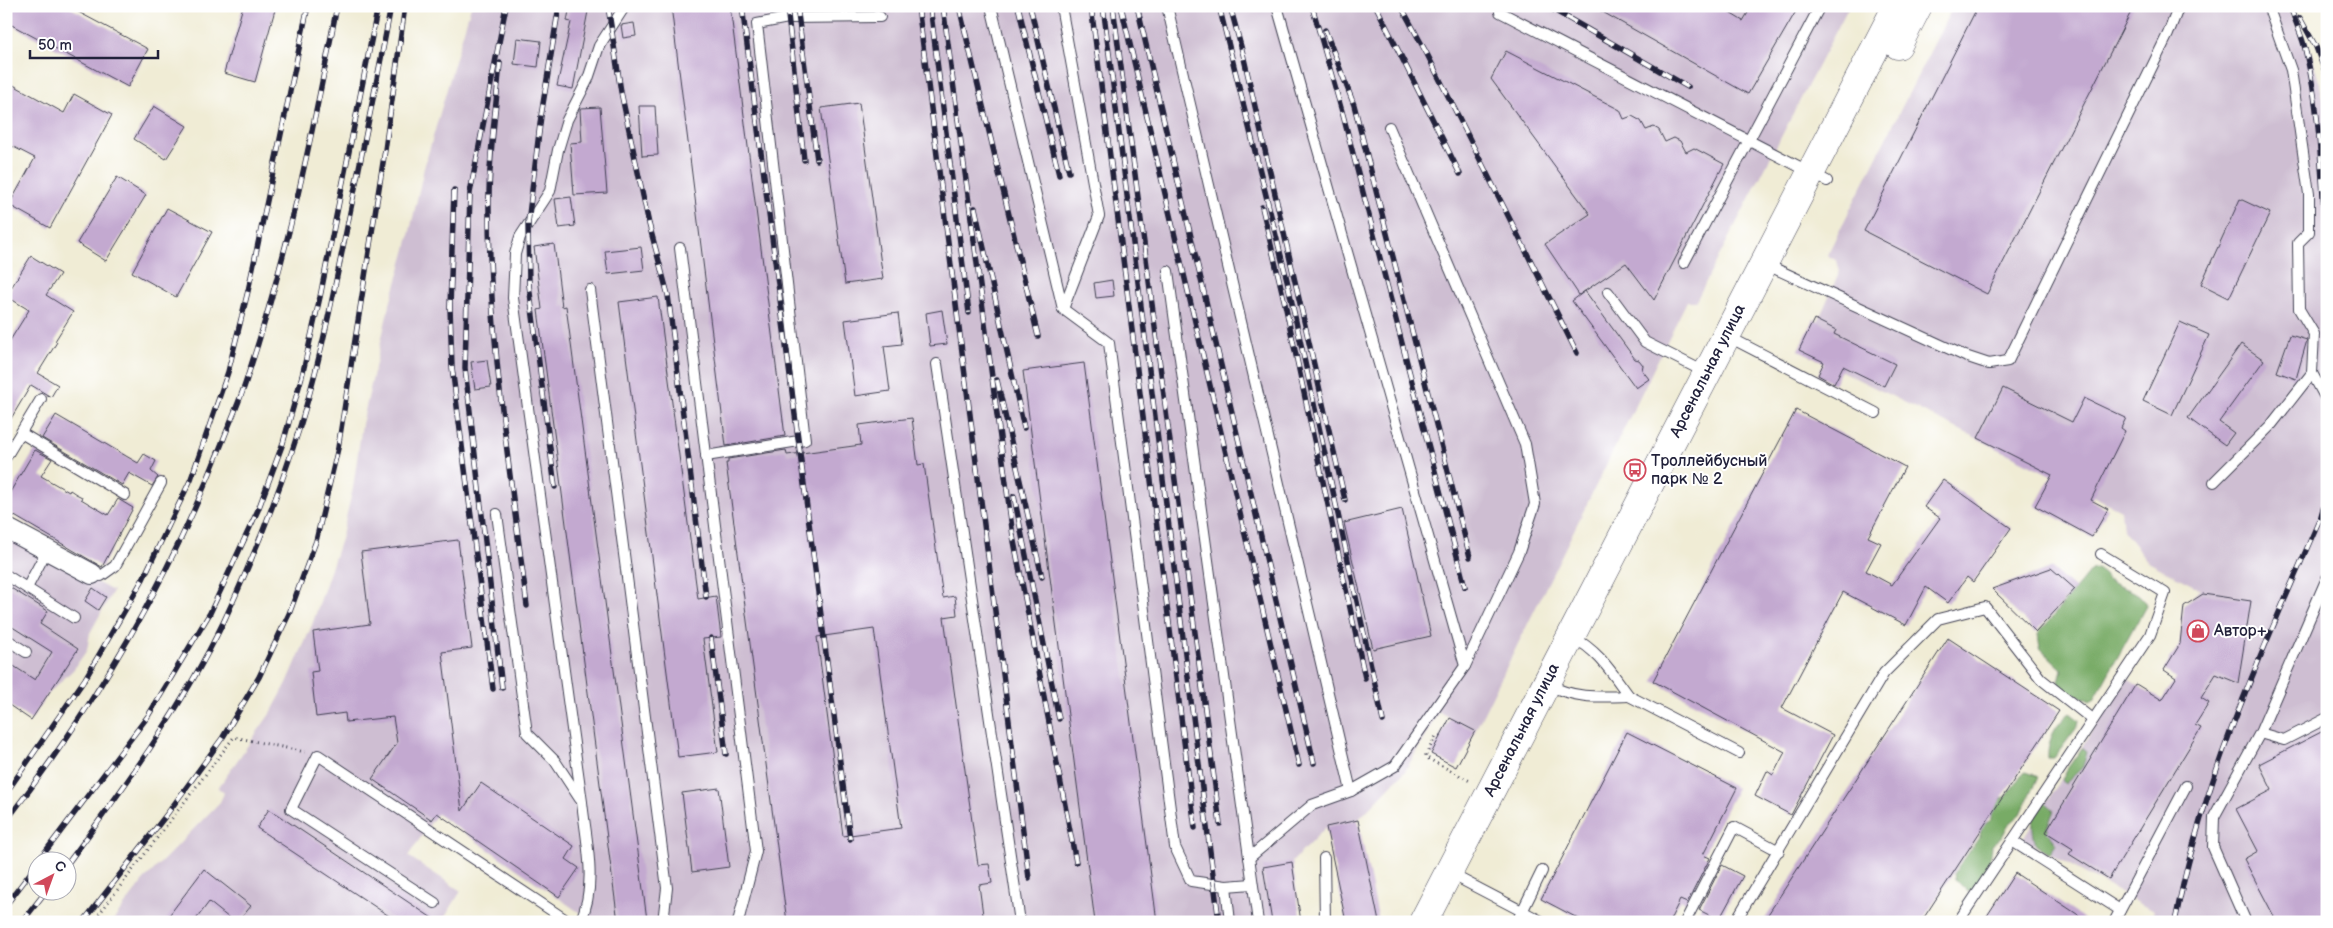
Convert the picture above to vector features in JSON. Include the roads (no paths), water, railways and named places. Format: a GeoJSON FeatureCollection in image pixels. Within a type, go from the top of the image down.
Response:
{"type":"FeatureCollection","features":[{"type":"Feature","properties":{"kind":"street","name":"Арсенальная улица"},"geometry":{"type":"LineString","coordinates":[[1424,922],[1457,878],[1819,177],[1909,7]]}},
{"type":"Feature","properties":{"kind":"street","name":"Арсенальная улица"},"geometry":{"type":"LineString","coordinates":[[1579,641],[1707,373],[1735,340]]}},
{"type":"Feature","properties":{"kind":"street"},"geometry":{"type":"LineString","coordinates":[[6,528],[92,574]]}},
{"type":"Feature","properties":{"kind":"street","name":"Арсенальная улица"},"geometry":{"type":"LineString","coordinates":[[1445,922],[1457,878]]}},
{"type":"Feature","properties":{"kind":"lane"},"geometry":{"type":"LineString","coordinates":[[580,922],[590,888],[582,802],[513,298],[515,254],[520,237],[528,222],[541,207],[550,191],[558,150],[567,120],[588,79],[599,46],[625,6]]}},
{"type":"Feature","properties":{"kind":"lane"},"geometry":{"type":"LineString","coordinates":[[991,6],[1063,309],[1109,343],[1175,847],[1191,880],[1226,886],[1252,884]]}},
{"type":"Feature","properties":{"kind":"lane"},"geometry":{"type":"LineString","coordinates":[[1061,6],[1099,216],[1063,309]]}},
{"type":"Feature","properties":{"kind":"lane"},"geometry":{"type":"LineString","coordinates":[[1167,6],[1351,791]]}},
{"type":"Feature","properties":{"kind":"lane"},"geometry":{"type":"LineString","coordinates":[[1277,6],[1465,666]]}},
{"type":"Feature","properties":{"kind":"lane"},"geometry":{"type":"LineString","coordinates":[[1684,263],[1820,6]]}},
{"type":"Feature","properties":{"kind":"lane"},"geometry":{"type":"LineString","coordinates":[[1772,268],[1965,356],[1989,364],[2008,361],[2168,34],[2179,6]]}},
{"type":"Feature","properties":{"kind":"lane"},"geometry":{"type":"LineString","coordinates":[[2268,6],[2291,70],[2309,194],[2309,232],[2298,243],[2299,309],[2314,334],[2312,373],[2327,402]]}},
{"type":"Feature","properties":{"kind":"lane"},"geometry":{"type":"LineString","coordinates":[[1500,12],[1819,177]]}},
{"type":"Feature","properties":{"kind":"lane"},"geometry":{"type":"LineString","coordinates":[[706,456],[804,440],[757,24],[788,18],[880,17]]}},
{"type":"Feature","properties":{"kind":"lane"},"geometry":{"type":"LineString","coordinates":[[1249,858],[1312,805],[1351,791],[1395,766],[1465,666],[1519,552],[1535,504],[1525,444],[1389,127]]}},
{"type":"Feature","properties":{"kind":"lane"},"geometry":{"type":"LineString","coordinates":[[680,248],[756,850],[738,922]]}},
{"type":"Feature","properties":{"kind":"lane"},"geometry":{"type":"LineString","coordinates":[[1168,271],[1258,922]]}},
{"type":"Feature","properties":{"kind":"lane"},"geometry":{"type":"LineString","coordinates":[[590,290],[667,888],[663,922]]}},
{"type":"Feature","properties":{"kind":"lane"},"geometry":{"type":"LineString","coordinates":[[1608,292],[1645,342],[1707,373]]}},
{"type":"Feature","properties":{"kind":"lane"},"geometry":{"type":"LineString","coordinates":[[1735,340],[1876,413]]}},
{"type":"Feature","properties":{"kind":"lane"},"geometry":{"type":"LineString","coordinates":[[937,364],[1020,922]]}},
{"type":"Feature","properties":{"kind":"lane"},"geometry":{"type":"LineString","coordinates":[[2214,482],[2272,424],[2312,373]]}},
{"type":"Feature","properties":{"kind":"lane"},"geometry":{"type":"LineString","coordinates":[[6,457],[41,399]]}},
{"type":"Feature","properties":{"kind":"lane"},"geometry":{"type":"LineString","coordinates":[[21,433],[126,494]]}},
{"type":"Feature","properties":{"kind":"lane"},"geometry":{"type":"LineString","coordinates":[[92,574],[101,576],[115,566],[161,484]]}},
{"type":"Feature","properties":{"kind":"lane"},"geometry":{"type":"LineString","coordinates":[[497,514],[527,733],[555,760],[582,802]]}},
{"type":"Feature","properties":{"kind":"lane"},"geometry":{"type":"LineString","coordinates":[[27,588],[48,550]]}},
{"type":"Feature","properties":{"kind":"lane"},"geometry":{"type":"LineString","coordinates":[[1958,922],[2150,635],[2165,593],[2101,554]]}},
{"type":"Feature","properties":{"kind":"lane"},"geometry":{"type":"LineString","coordinates":[[6,575],[74,618]]}},
{"type":"Feature","properties":{"kind":"lane"},"geometry":{"type":"LineString","coordinates":[[2246,922],[2214,848],[2214,817],[2260,733],[2327,578]]}},
{"type":"Feature","properties":{"kind":"lane"},"geometry":{"type":"LineString","coordinates":[[1735,922],[1884,673],[1938,619],[1985,607],[2041,680],[2093,720]]}},
{"type":"Feature","properties":{"kind":"lane"},"geometry":{"type":"LineString","coordinates":[[6,639],[26,652]]}},
{"type":"Feature","properties":{"kind":"lane"},"geometry":{"type":"LineString","coordinates":[[1579,641],[1604,662],[1629,696],[1740,754]]}},
{"type":"Feature","properties":{"kind":"lane"},"geometry":{"type":"LineString","coordinates":[[1555,688],[1586,697],[1629,696]]}},
{"type":"Feature","properties":{"kind":"lane"},"geometry":{"type":"LineString","coordinates":[[2260,733],[2284,740],[2327,718]]}},
{"type":"Feature","properties":{"kind":"lane"},"geometry":{"type":"LineString","coordinates":[[435,904],[291,809],[318,755],[569,922]]}},
{"type":"Feature","properties":{"kind":"lane"},"geometry":{"type":"LineString","coordinates":[[2114,922],[2186,786]]}},
{"type":"Feature","properties":{"kind":"lane"},"geometry":{"type":"LineString","coordinates":[[1685,922],[1734,827],[1778,851]]}},
{"type":"Feature","properties":{"kind":"lane"},"geometry":{"type":"LineString","coordinates":[[2012,841],[2120,910]]}},
{"type":"Feature","properties":{"kind":"lane"},"geometry":{"type":"LineString","coordinates":[[1324,858],[1325,922]]}},
{"type":"Feature","properties":{"kind":"lane"},"geometry":{"type":"LineString","coordinates":[[1517,922],[1542,872]]}},
{"type":"Feature","properties":{"kind":"lane"},"geometry":{"type":"LineString","coordinates":[[1457,878],[1543,922]]}},
{"type":"Feature","properties":{"kind":"lane"},"geometry":{"type":"LineString","coordinates":[[1226,886],[1230,922]]}},
{"type":"Feature","properties":{"kind":"railway"},"geometry":{"type":"LineString","coordinates":[[6,793],[85,679],[143,579],[191,479],[228,372],[248,291],[308,6]]}},
{"type":"Feature","properties":{"kind":"railway"},"geometry":{"type":"LineString","coordinates":[[6,821],[39,777],[101,685],[156,589],[203,489],[240,399],[262,330],[287,238],[309,146],[337,6]]}},
{"type":"Feature","properties":{"kind":"railway"},"geometry":{"type":"LineString","coordinates":[[47,850],[148,716],[210,613],[258,510],[283,443],[302,376],[320,297],[378,6]]}},
{"type":"Feature","properties":{"kind":"railway"},"geometry":{"type":"LineString","coordinates":[[78,850],[152,746],[208,653],[252,557],[286,470],[303,418],[319,357],[391,6]]}},
{"type":"Feature","properties":{"kind":"railway"},"geometry":{"type":"LineString","coordinates":[[83,922],[167,814],[223,737],[259,677],[289,614],[316,541],[338,448],[385,150],[405,6]]}},
{"type":"Feature","properties":{"kind":"railway"},"geometry":{"type":"LineString","coordinates":[[502,688],[465,368],[470,193],[506,6]]}},
{"type":"Feature","properties":{"kind":"railway"},"geometry":{"type":"LineString","coordinates":[[555,487],[529,285],[528,223],[541,116],[559,6]]}},
{"type":"Feature","properties":{"kind":"railway"},"geometry":{"type":"LineString","coordinates":[[608,6],[621,92],[649,224],[668,295],[706,597]]}},
{"type":"Feature","properties":{"kind":"railway"},"geometry":{"type":"LineString","coordinates":[[742,6],[850,839]]}},
{"type":"Feature","properties":{"kind":"railway"},"geometry":{"type":"LineString","coordinates":[[787,6],[804,160]]}},
{"type":"Feature","properties":{"kind":"railway"},"geometry":{"type":"LineString","coordinates":[[797,6],[817,160]]}},
{"type":"Feature","properties":{"kind":"railway"},"geometry":{"type":"LineString","coordinates":[[918,6],[1029,878]]}},
{"type":"Feature","properties":{"kind":"railway"},"geometry":{"type":"LineString","coordinates":[[930,6],[969,313]]}},
{"type":"Feature","properties":{"kind":"railway"},"geometry":{"type":"LineString","coordinates":[[943,6],[1013,536],[1076,862]]}},
{"type":"Feature","properties":{"kind":"railway"},"geometry":{"type":"LineString","coordinates":[[959,6],[1038,336]]}},
{"type":"Feature","properties":{"kind":"railway"},"geometry":{"type":"LineString","coordinates":[[1018,6],[1059,175]]}},
{"type":"Feature","properties":{"kind":"railway"},"geometry":{"type":"LineString","coordinates":[[1030,6],[1069,172]]}},
{"type":"Feature","properties":{"kind":"railway"},"geometry":{"type":"LineString","coordinates":[[1091,6],[1195,828]]}},
{"type":"Feature","properties":{"kind":"railway"},"geometry":{"type":"LineString","coordinates":[[1103,6],[1219,922]]}},
{"type":"Feature","properties":{"kind":"railway"},"geometry":{"type":"LineString","coordinates":[[1113,6],[1220,824]]}},
{"type":"Feature","properties":{"kind":"railway"},"geometry":{"type":"LineString","coordinates":[[1121,6],[1299,765]]}},
{"type":"Feature","properties":{"kind":"railway"},"geometry":{"type":"LineString","coordinates":[[1137,6],[1314,763]]}},
{"type":"Feature","properties":{"kind":"railway"},"geometry":{"type":"LineString","coordinates":[[1219,6],[1287,280],[1383,721]]}},
{"type":"Feature","properties":{"kind":"railway"},"geometry":{"type":"LineString","coordinates":[[1230,6],[1243,54],[1345,500]]}},
{"type":"Feature","properties":{"kind":"railway"},"geometry":{"type":"LineString","coordinates":[[1312,6],[1343,115],[1465,587]]}},
{"type":"Feature","properties":{"kind":"railway"},"geometry":{"type":"LineString","coordinates":[[1376,6],[1460,174]]}},
{"type":"Feature","properties":{"kind":"railway"},"geometry":{"type":"LineString","coordinates":[[1401,6],[1577,353]]}},
{"type":"Feature","properties":{"kind":"railway"},"geometry":{"type":"LineString","coordinates":[[1547,6],[1688,87]]}},
{"type":"Feature","properties":{"kind":"railway"},"geometry":{"type":"LineString","coordinates":[[2290,6],[2305,47],[2315,103],[2327,253]]}},
{"type":"Feature","properties":{"kind":"railway"},"geometry":{"type":"LineString","coordinates":[[2300,18],[2316,47],[2327,77]]}},
{"type":"Feature","properties":{"kind":"railway"},"geometry":{"type":"LineString","coordinates":[[1325,30],[1354,105],[1470,557]]}},
{"type":"Feature","properties":{"kind":"railway"},"geometry":{"type":"LineString","coordinates":[[500,63],[489,182],[492,301],[501,403],[527,606]]}},
{"type":"Feature","properties":{"kind":"railway"},"geometry":{"type":"LineString","coordinates":[[454,190],[450,307],[452,367],[493,689]]}},
{"type":"Feature","properties":{"kind":"railway"},"geometry":{"type":"LineString","coordinates":[[1262,207],[1285,304],[1365,678]]}},
{"type":"Feature","properties":{"kind":"railway"},"geometry":{"type":"LineString","coordinates":[[975,208],[1024,428]]}},
{"type":"Feature","properties":{"kind":"railway"},"geometry":{"type":"LineString","coordinates":[[997,380],[1042,577]]}},
{"type":"Feature","properties":{"kind":"railway"},"geometry":{"type":"LineString","coordinates":[[2175,922],[2201,816],[2218,765],[2257,665],[2321,516],[2327,495]]}},
{"type":"Feature","properties":{"kind":"railway"},"geometry":{"type":"LineString","coordinates":[[1014,496],[1059,719]]}},
{"type":"Feature","properties":{"kind":"railway"},"geometry":{"type":"LineString","coordinates":[[711,638],[726,754]]}},
{"type":"Feature","properties":{"kind":"railway"},"geometry":{"type":"LineString","coordinates":[[6,905],[28,876]]}},
{"type":"Feature","properties":{"kind":"railway"},"geometry":{"type":"LineString","coordinates":[[22,922],[39,900]]}},
{"type":"Feature","properties":{"kind":"place","name":"Троллейбусный парк № 2"},"geometry":{"type":"Point","coordinates":[1635,470]}},
{"type":"Feature","properties":{"kind":"place","name":"Автор+"},"geometry":{"type":"Point","coordinates":[2198,631]}}]}
